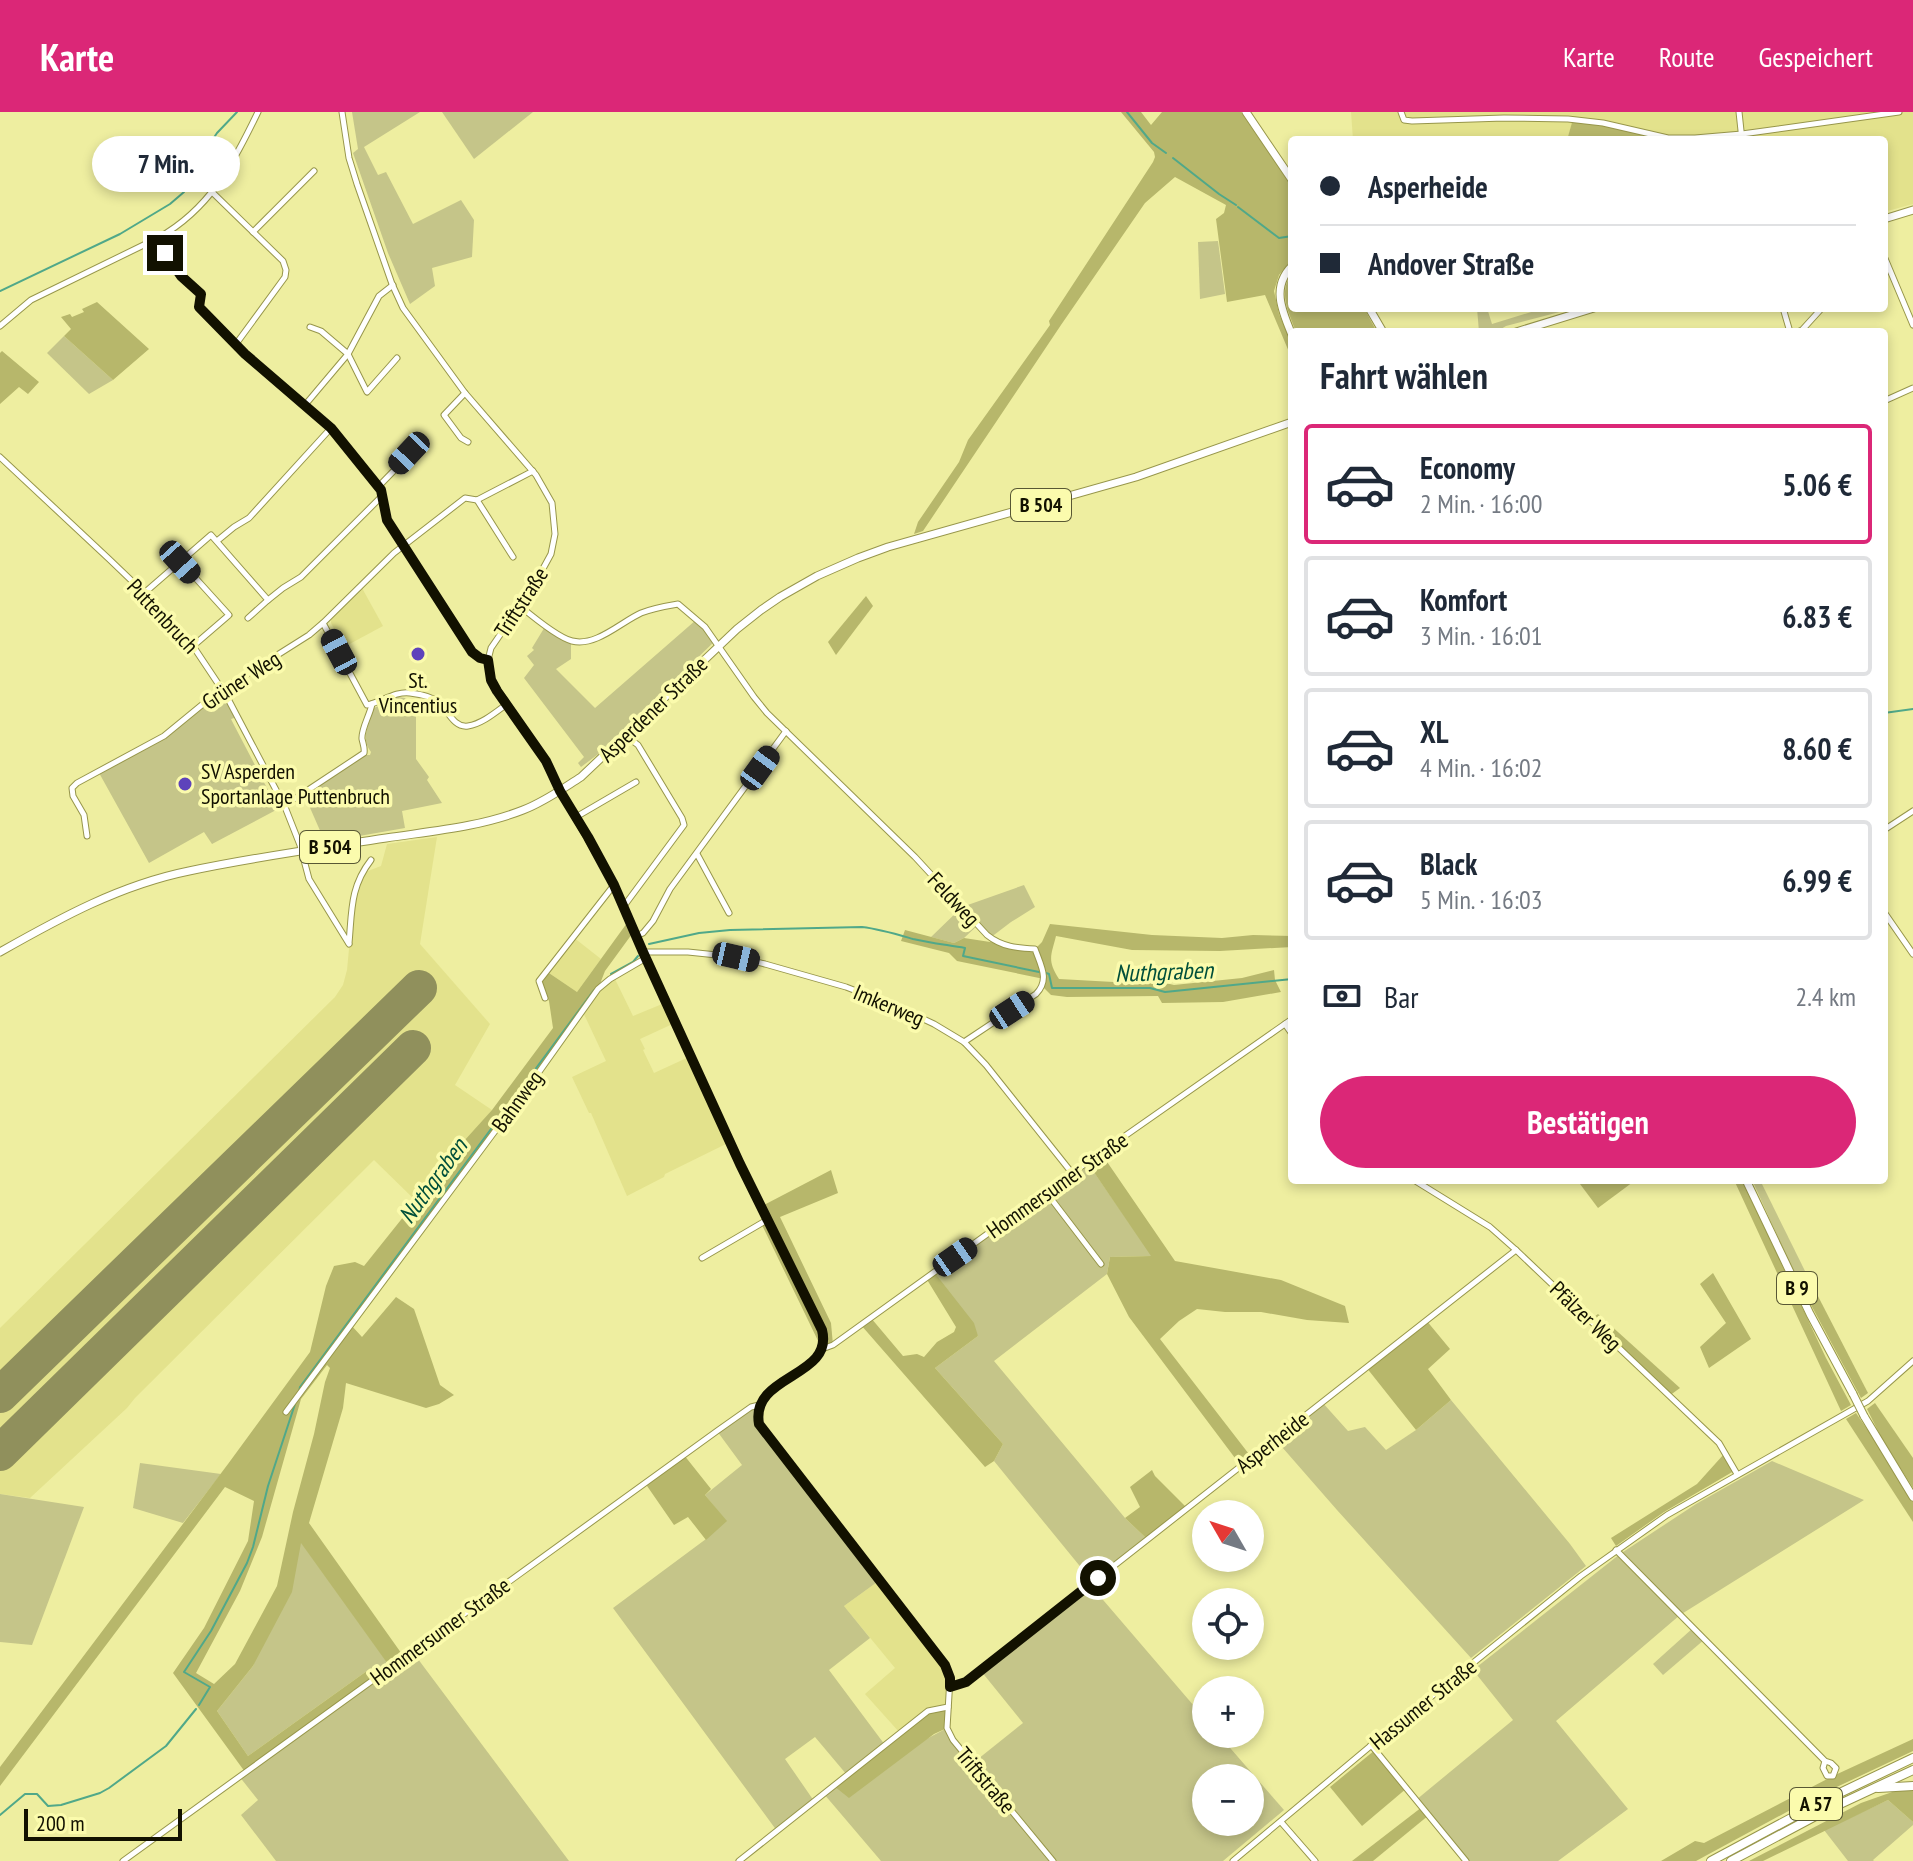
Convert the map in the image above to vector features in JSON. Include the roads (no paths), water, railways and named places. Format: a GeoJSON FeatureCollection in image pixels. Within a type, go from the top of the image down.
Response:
{"type":"FeatureCollection","features":[{"type":"Feature","properties":{"kind":"highway","name":"A 57"},"geometry":{"type":"LineString","coordinates":[[1711,1861],[1913,1758]]}},
{"type":"Feature","properties":{"kind":"highway","name":"A 57"},"geometry":{"type":"LineString","coordinates":[[1731,1861],[1801,1823],[1913,1770]]}},
{"type":"Feature","properties":{"kind":"highway"},"geometry":{"type":"LineString","coordinates":[[1872,1788],[1913,1786]]}},
{"type":"Feature","properties":{"kind":"main road"},"geometry":{"type":"LineString","coordinates":[[1246,112],[1288,174]]}},
{"type":"Feature","properties":{"kind":"main road"},"geometry":{"type":"LineString","coordinates":[[1888,218],[1913,210]]}},
{"type":"Feature","properties":{"kind":"main road"},"geometry":{"type":"LineString","coordinates":[[1288,271],[1279,287],[1279,297],[1290,328]]}},
{"type":"Feature","properties":{"kind":"main road"},"geometry":{"type":"LineString","coordinates":[[1529,328],[1581,312]]}},
{"type":"Feature","properties":{"kind":"main road","name":"Asperdener Straße"},"geometry":{"type":"LineString","coordinates":[[0,952],[62,917],[134,886],[187,871],[492,820],[526,809],[560,791],[602,758],[749,619],[817,576],[858,558],[922,537],[1136,477],[1288,423]]}},
{"type":"Feature","properties":{"kind":"main road","name":"B 9"},"geometry":{"type":"LineString","coordinates":[[1748,1184],[1805,1304],[1864,1416],[1913,1497]]}},
{"type":"Feature","properties":{"kind":"street"},"geometry":{"type":"LineString","coordinates":[[0,326],[31,300],[174,230],[213,193],[258,112]]}},
{"type":"Feature","properties":{"kind":"street","name":"Triftstraße"},"geometry":{"type":"LineString","coordinates":[[342,112],[349,158],[357,184],[393,285],[412,321],[465,393],[533,471],[552,503],[555,534],[547,563],[491,648],[488,660],[491,680],[546,761],[614,885],[767,1220],[822,1330],[822,1349]]}},
{"type":"Feature","properties":{"kind":"street"},"geometry":{"type":"LineString","coordinates":[[1739,112],[1742,136]]}},
{"type":"Feature","properties":{"kind":"street"},"geometry":{"type":"LineString","coordinates":[[1748,136],[1899,112]]}},
{"type":"Feature","properties":{"kind":"street"},"geometry":{"type":"LineString","coordinates":[[1401,114],[1404,120],[1412,121],[1544,116],[1603,123],[1659,136]]}},
{"type":"Feature","properties":{"kind":"street"},"geometry":{"type":"LineString","coordinates":[[253,232],[314,171]]}},
{"type":"Feature","properties":{"kind":"street"},"geometry":{"type":"LineString","coordinates":[[213,193],[283,261],[286,270],[283,279],[236,344]]}},
{"type":"Feature","properties":{"kind":"street"},"geometry":{"type":"LineString","coordinates":[[158,238],[181,276],[201,294],[199,307],[245,354],[331,428],[378,487],[383,495],[387,520],[472,652],[488,660]]}},
{"type":"Feature","properties":{"kind":"street"},"geometry":{"type":"LineString","coordinates":[[1888,266],[1913,325]]}},
{"type":"Feature","properties":{"kind":"street"},"geometry":{"type":"LineString","coordinates":[[305,406],[348,354],[379,296],[393,285]]}},
{"type":"Feature","properties":{"kind":"street"},"geometry":{"type":"LineString","coordinates":[[1804,328],[1818,312]]}},
{"type":"Feature","properties":{"kind":"street"},"geometry":{"type":"LineString","coordinates":[[310,327],[321,331],[348,354],[367,392],[397,358]]}},
{"type":"Feature","properties":{"kind":"street"},"geometry":{"type":"LineString","coordinates":[[1888,399],[1913,388]]}},
{"type":"Feature","properties":{"kind":"street"},"geometry":{"type":"LineString","coordinates":[[465,393],[444,415],[461,438],[468,442]]}},
{"type":"Feature","properties":{"kind":"street"},"geometry":{"type":"LineString","coordinates":[[217,541],[249,518],[331,428]]}},
{"type":"Feature","properties":{"kind":"street"},"geometry":{"type":"LineString","coordinates":[[378,487],[415,449]]}},
{"type":"Feature","properties":{"kind":"street","name":"Puttenbruch"},"geometry":{"type":"LineString","coordinates":[[0,457],[133,582],[193,646],[222,690],[282,802],[309,879],[349,944],[354,896],[360,874],[371,860]]}},
{"type":"Feature","properties":{"kind":"street","name":"Grüner Weg"},"geometry":{"type":"LineString","coordinates":[[87,836],[84,815],[73,796],[72,788],[77,783],[164,736],[222,690],[289,649],[323,623],[376,569],[465,498],[477,500],[533,471]]}},
{"type":"Feature","properties":{"kind":"street"},"geometry":{"type":"LineString","coordinates":[[248,618],[301,577],[383,495]]}},
{"type":"Feature","properties":{"kind":"street"},"geometry":{"type":"LineString","coordinates":[[477,500],[513,557]]}},
{"type":"Feature","properties":{"kind":"street"},"geometry":{"type":"LineString","coordinates":[[142,595],[211,535],[268,600]]}},
{"type":"Feature","properties":{"kind":"street"},"geometry":{"type":"LineString","coordinates":[[180,562],[229,615],[193,646]]}},
{"type":"Feature","properties":{"kind":"street","name":"Feldweg"},"geometry":{"type":"LineString","coordinates":[[520,606],[573,641],[592,640],[641,613],[678,604],[705,627],[767,713],[915,857],[987,935],[997,943],[1035,949],[1044,977],[1043,987],[964,1042]]}},
{"type":"Feature","properties":{"kind":"street"},"geometry":{"type":"LineString","coordinates":[[323,623],[367,705],[401,693],[416,694],[436,700],[457,722],[470,726],[507,704]]}},
{"type":"Feature","properties":{"kind":"street"},"geometry":{"type":"LineString","coordinates":[[282,802],[296,798],[364,753],[366,749],[362,735],[372,704]]}},
{"type":"Feature","properties":{"kind":"street"},"geometry":{"type":"LineString","coordinates":[[636,936],[653,921],[670,889],[786,731]]}},
{"type":"Feature","properties":{"kind":"street"},"geometry":{"type":"LineString","coordinates":[[624,907],[684,825],[634,742]]}},
{"type":"Feature","properties":{"kind":"street"},"geometry":{"type":"LineString","coordinates":[[576,817],[636,782]]}},
{"type":"Feature","properties":{"kind":"street"},"geometry":{"type":"LineString","coordinates":[[1888,827],[1913,811]]}},
{"type":"Feature","properties":{"kind":"street"},"geometry":{"type":"LineString","coordinates":[[697,854],[729,913]]}},
{"type":"Feature","properties":{"kind":"street"},"geometry":{"type":"LineString","coordinates":[[545,998],[539,981],[614,885]]}},
{"type":"Feature","properties":{"kind":"street"},"geometry":{"type":"LineString","coordinates":[[1888,918],[1913,954]]}},
{"type":"Feature","properties":{"kind":"street","name":"Imkerweg"},"geometry":{"type":"LineString","coordinates":[[644,955],[688,952],[736,957],[846,987],[925,1020],[964,1042],[1072,1173]]}},
{"type":"Feature","properties":{"kind":"street","name":"Bahnweg"},"geometry":{"type":"LineString","coordinates":[[286,1412],[598,989],[644,955]]}},
{"type":"Feature","properties":{"kind":"street","name":"Hommersumer Straße"},"geometry":{"type":"LineString","coordinates":[[822,1349],[833,1345],[1288,1022]]}},
{"type":"Feature","properties":{"kind":"street"},"geometry":{"type":"LineString","coordinates":[[1285,1024],[1288,1028]]}},
{"type":"Feature","properties":{"kind":"street","name":"Pfälzer Weg"},"geometry":{"type":"LineString","coordinates":[[1420,1184],[1490,1227],[1516,1250],[1719,1443],[1737,1474]]}},
{"type":"Feature","properties":{"kind":"street"},"geometry":{"type":"LineString","coordinates":[[1046,1192],[1101,1264]]}},
{"type":"Feature","properties":{"kind":"street"},"geometry":{"type":"LineString","coordinates":[[702,1258],[767,1220]]}},
{"type":"Feature","properties":{"kind":"street","name":"Asperheide"},"geometry":{"type":"LineString","coordinates":[[950,1687],[966,1682],[1516,1250]]}},
{"type":"Feature","properties":{"kind":"street"},"geometry":{"type":"LineString","coordinates":[[759,1405],[767,1393],[814,1360],[822,1349]]}},
{"type":"Feature","properties":{"kind":"street","name":"Hassumer Straße"},"geometry":{"type":"LineString","coordinates":[[1233,1861],[1371,1745],[1616,1550],[1667,1515],[1868,1401],[1913,1361]]}},
{"type":"Feature","properties":{"kind":"street","name":"Triftstraße"},"geometry":{"type":"LineString","coordinates":[[759,1405],[759,1424],[945,1665],[950,1678],[947,1728],[953,1740],[1053,1861]]}},
{"type":"Feature","properties":{"kind":"street","name":"Hommersumer Straße"},"geometry":{"type":"LineString","coordinates":[[123,1861],[717,1431],[751,1407],[759,1405]]}},
{"type":"Feature","properties":{"kind":"street"},"geometry":{"type":"LineString","coordinates":[[1616,1550],[1825,1761]]}},
{"type":"Feature","properties":{"kind":"street"},"geometry":{"type":"LineString","coordinates":[[739,1861],[928,1711],[948,1707]]}},
{"type":"Feature","properties":{"kind":"street"},"geometry":{"type":"LineString","coordinates":[[1371,1745],[1466,1861]]}},
{"type":"Feature","properties":{"kind":"street"},"geometry":{"type":"LineString","coordinates":[[1281,1822],[1315,1861]]}},
{"type":"Feature","properties":{"kind":"waterway"},"geometry":{"type":"LineString","coordinates":[[0,291],[120,234],[170,204],[197,175],[199,161],[205,151],[237,112]]}},
{"type":"Feature","properties":{"kind":"waterway"},"geometry":{"type":"LineString","coordinates":[[1127,112],[1152,143],[1166,153]]}},
{"type":"Feature","properties":{"kind":"waterway"},"geometry":{"type":"LineString","coordinates":[[1173,158],[1236,205]]}},
{"type":"Feature","properties":{"kind":"waterway"},"geometry":{"type":"LineString","coordinates":[[1238,207],[1279,238],[1288,237]]}},
{"type":"Feature","properties":{"kind":"waterway","name":"Nuthgraben"},"geometry":{"type":"LineString","coordinates":[[1888,712],[1913,709]]}},
{"type":"Feature","properties":{"kind":"waterway","name":"Nuthgraben"},"geometry":{"type":"LineString","coordinates":[[649,944],[730,930],[862,927],[965,948],[963,956],[1039,972]]}},
{"type":"Feature","properties":{"kind":"waterway","name":"Nuthgraben"},"geometry":{"type":"LineString","coordinates":[[611,974],[638,956]]}},
{"type":"Feature","properties":{"kind":"waterway","name":"Nuthgraben"},"geometry":{"type":"LineString","coordinates":[[1046,973],[1049,974],[1052,988],[1150,988],[1165,992],[1288,979]]}},
{"type":"Feature","properties":{"kind":"waterway","name":"Nuthgraben"},"geometry":{"type":"LineString","coordinates":[[299,1392],[594,990]]}},
{"type":"Feature","properties":{"kind":"waterway","name":"Nuthgraben"},"geometry":{"type":"LineString","coordinates":[[199,1705],[210,1687],[184,1672],[211,1631],[247,1563],[295,1404]]}},
{"type":"Feature","properties":{"kind":"waterway","name":"Nuthgraben"},"geometry":{"type":"LineString","coordinates":[[0,1815],[25,1794],[37,1794],[48,1806],[100,1793],[166,1746],[196,1709]]}},
{"type":"Feature","properties":{"kind":"place","name":"St. Vincentius"},"geometry":{"type":"Point","coordinates":[418,654]}},
{"type":"Feature","properties":{"kind":"place","name":"SV Asperden Sportanlage Puttenbruch"},"geometry":{"type":"Point","coordinates":[185,784]}}]}
